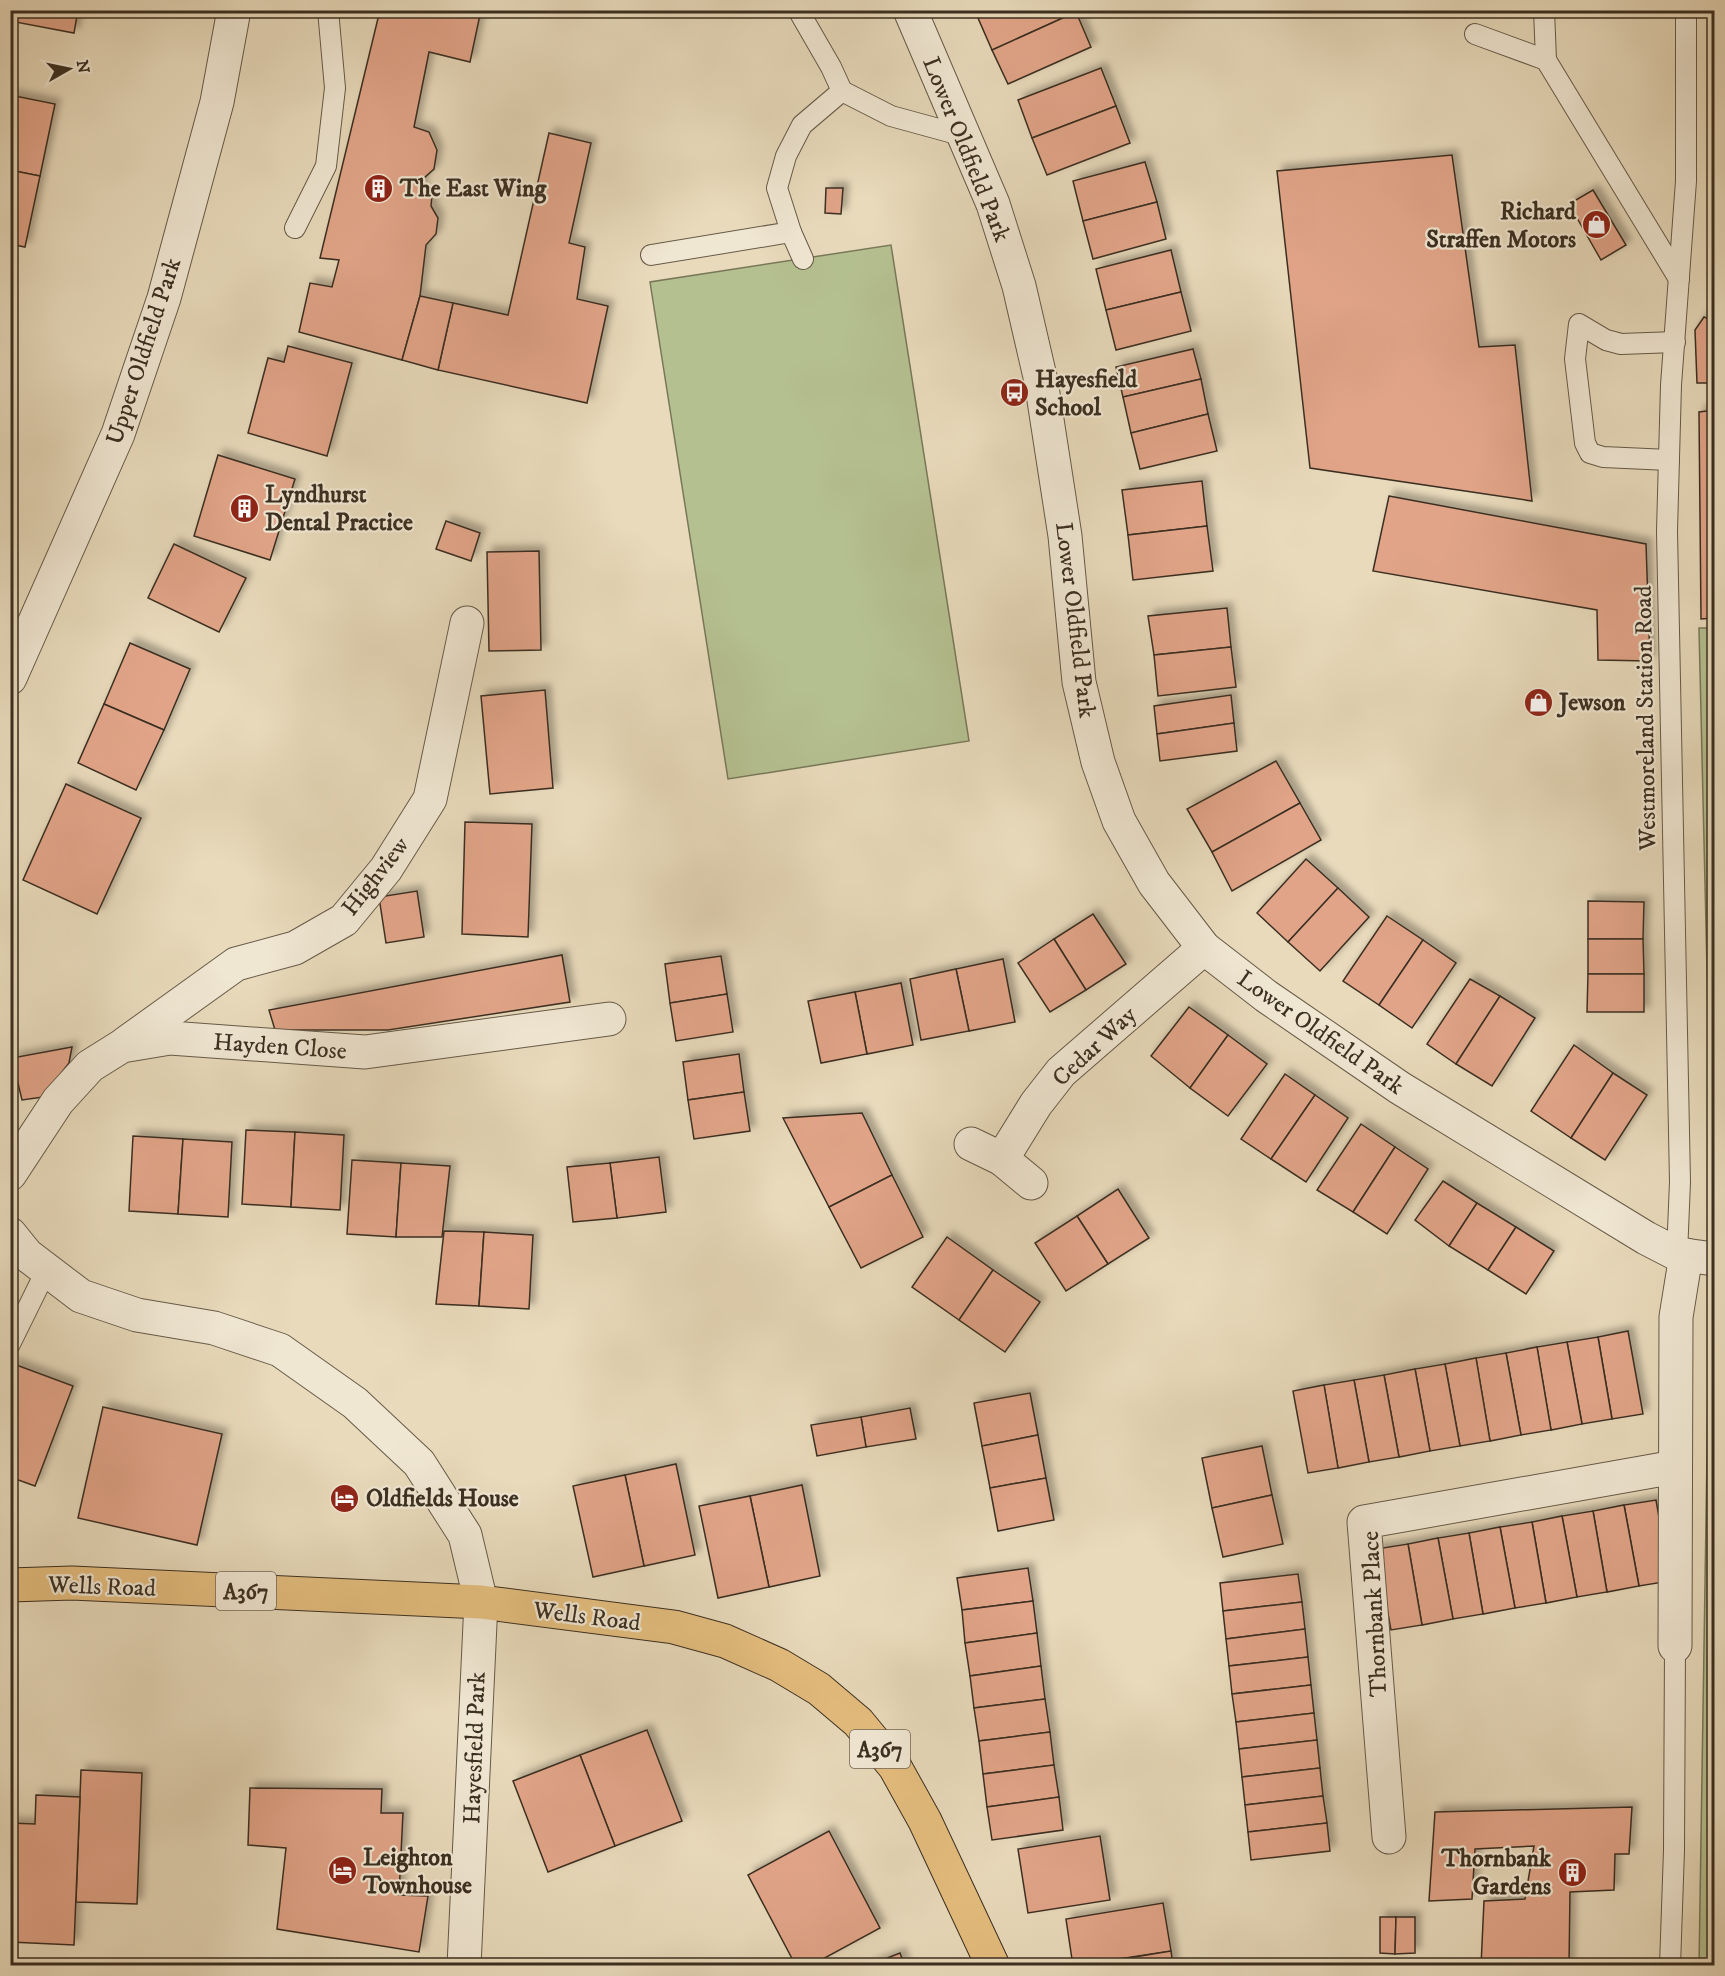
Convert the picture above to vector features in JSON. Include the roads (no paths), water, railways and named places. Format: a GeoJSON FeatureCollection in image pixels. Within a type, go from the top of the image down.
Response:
{"type":"FeatureCollection","features":[{"type":"Feature","properties":{"kind":"main road","name":"Wells Road"},"geometry":{"type":"LineString","coordinates":[[10,1585],[72,1584],[481,1602],[674,1627],[725,1641],[779,1665],[819,1689],[858,1722],[895,1767],[925,1821],[993,1965]]}},
{"type":"Feature","properties":{"kind":"street","name":"Upper Oldfield Park"},"geometry":{"type":"LineString","coordinates":[[10,678],[118,435],[164,298],[217,102],[234,10]]}},
{"type":"Feature","properties":{"kind":"street","name":"Lower Oldfield Park"},"geometry":{"type":"LineString","coordinates":[[909,10],[993,204],[1013,265],[1041,381],[1065,536],[1079,682],[1098,762],[1119,821],[1154,883],[1204,948],[1266,996],[1400,1088],[1646,1238],[1693,1256]]}},
{"type":"Feature","properties":{"kind":"street","name":"Highview"},"geometry":{"type":"LineString","coordinates":[[122,1046],[236,964],[295,948],[344,920],[386,869],[430,799],[467,623]]}},
{"type":"Feature","properties":{"kind":"street","name":"Cedar Way"},"geometry":{"type":"LineString","coordinates":[[1002,1159],[1036,1104],[1061,1072],[1204,948]]}},
{"type":"Feature","properties":{"kind":"street","name":"Hayden Close"},"geometry":{"type":"LineString","coordinates":[[10,1174],[58,1101],[90,1066],[122,1046],[170,1038],[365,1052],[612,1020]]}},
{"type":"Feature","properties":{"kind":"street"},"geometry":{"type":"LineString","coordinates":[[971,1144],[1002,1159],[1031,1183]]}},
{"type":"Feature","properties":{"kind":"street"},"geometry":{"type":"LineString","coordinates":[[10,1234],[27,1255],[81,1296],[137,1316],[214,1328],[280,1350],[355,1403],[418,1463],[465,1535],[481,1602]]}},
{"type":"Feature","properties":{"kind":"street"},"geometry":{"type":"LineString","coordinates":[[1675,1646],[1676,1317],[1693,1256]]}},
{"type":"Feature","properties":{"kind":"street","name":"Thornbank Place"},"geometry":{"type":"LineString","coordinates":[[1389,1837],[1364,1522],[1675,1467]]}},
{"type":"Feature","properties":{"kind":"street","name":"Hayesfield Park"},"geometry":{"type":"LineString","coordinates":[[464,1965],[481,1602]]}},
{"type":"Feature","properties":{"kind":"lane"},"geometry":{"type":"LineString","coordinates":[[295,228],[326,166],[334,88],[328,10]]}},
{"type":"Feature","properties":{"kind":"lane"},"geometry":{"type":"LineString","coordinates":[[801,10],[801,15],[842,91],[891,116],[964,136]]}},
{"type":"Feature","properties":{"kind":"lane"},"geometry":{"type":"LineString","coordinates":[[1544,10],[1546,60],[1679,279]]}},
{"type":"Feature","properties":{"kind":"lane","name":"Westmoreland Station Road"},"geometry":{"type":"LineString","coordinates":[[1686,10],[1686,181],[1675,342],[1667,531],[1680,1182],[1693,1256]]}},
{"type":"Feature","properties":{"kind":"lane"},"geometry":{"type":"LineString","coordinates":[[1475,34],[1546,60]]}},
{"type":"Feature","properties":{"kind":"lane"},"geometry":{"type":"LineString","coordinates":[[803,258],[791,231],[777,188],[786,156],[802,125],[842,91]]}},
{"type":"Feature","properties":{"kind":"lane"},"geometry":{"type":"LineString","coordinates":[[651,255],[791,231]]}},
{"type":"Feature","properties":{"kind":"lane"},"geometry":{"type":"LineString","coordinates":[[1669,460],[1603,457],[1590,453],[1585,443],[1575,358],[1580,324],[1606,340],[1621,344],[1675,342]]}},
{"type":"Feature","properties":{"kind":"lane"},"geometry":{"type":"LineString","coordinates":[[10,1344],[46,1271]]}},
{"type":"Feature","properties":{"kind":"lane"},"geometry":{"type":"LineString","coordinates":[[1671,1965],[1675,1646]]}},
{"type":"Feature","properties":{"kind":"place","name":"The East Wing"},"geometry":{"type":"Point","coordinates":[379,188]}},
{"type":"Feature","properties":{"kind":"place","name":"Richard Straffen Motors"},"geometry":{"type":"Point","coordinates":[1597,225]}},
{"type":"Feature","properties":{"kind":"place","name":"Hayesfield School"},"geometry":{"type":"Point","coordinates":[1014,393]}},
{"type":"Feature","properties":{"kind":"place","name":"Lyndhurst Dental Practice"},"geometry":{"type":"Point","coordinates":[244,508]}},
{"type":"Feature","properties":{"kind":"place","name":"Jewson"},"geometry":{"type":"Point","coordinates":[1538,702]}},
{"type":"Feature","properties":{"kind":"place","name":"Oldfields House"},"geometry":{"type":"Point","coordinates":[345,1498]}},
{"type":"Feature","properties":{"kind":"place","name":"Leighton Townhouse"},"geometry":{"type":"Point","coordinates":[342,1871]}},
{"type":"Feature","properties":{"kind":"place","name":"Thornbank Gardens"},"geometry":{"type":"Point","coordinates":[1572,1872]}}]}
